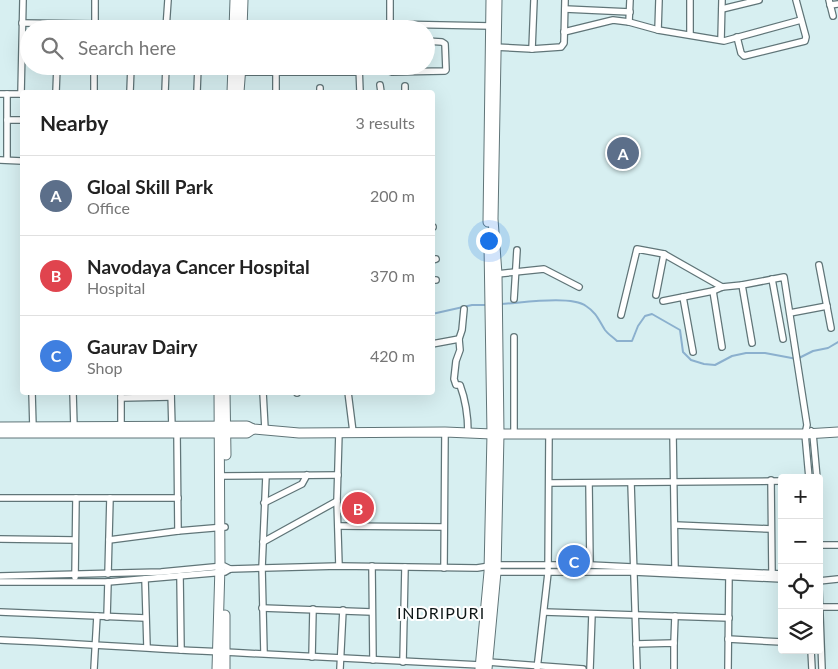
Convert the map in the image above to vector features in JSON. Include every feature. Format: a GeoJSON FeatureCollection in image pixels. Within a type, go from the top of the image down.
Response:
{"type":"FeatureCollection","features":[{"type":"Feature","properties":{"kind":"street"},"geometry":{"type":"LineString","coordinates":[[22,20],[23,0]]}},
{"type":"Feature","properties":{"kind":"street"},"geometry":{"type":"LineString","coordinates":[[95,0],[95,20]]}},
{"type":"Feature","properties":{"kind":"street"},"geometry":{"type":"LineString","coordinates":[[167,20],[168,0]]}},
{"type":"Feature","properties":{"kind":"street"},"geometry":{"type":"LineString","coordinates":[[235,0],[237,20]]}},
{"type":"Feature","properties":{"kind":"street"},"geometry":{"type":"LineString","coordinates":[[239,20],[243,0]]}},
{"type":"Feature","properties":{"kind":"street"},"geometry":{"type":"LineString","coordinates":[[390,0],[390,20]]}},
{"type":"Feature","properties":{"kind":"street"},"geometry":{"type":"LineString","coordinates":[[491,0],[493,219],[497,274],[494,297]]}},
{"type":"Feature","properties":{"kind":"street"},"geometry":{"type":"LineString","coordinates":[[484,666],[493,569],[496,434],[494,297],[487,209],[492,47],[497,0]]}},
{"type":"Feature","properties":{"kind":"street"},"geometry":{"type":"LineString","coordinates":[[532,49],[534,0]]}},
{"type":"Feature","properties":{"kind":"street"},"geometry":{"type":"LineString","coordinates":[[492,47],[532,49],[561,47],[564,43],[565,0]]}},
{"type":"Feature","properties":{"kind":"street"},"geometry":{"type":"LineString","coordinates":[[629,22],[630,0]]}},
{"type":"Feature","properties":{"kind":"street"},"geometry":{"type":"LineString","coordinates":[[658,30],[659,0]]}},
{"type":"Feature","properties":{"kind":"street"},"geometry":{"type":"LineString","coordinates":[[690,0],[690,34]]}},
{"type":"Feature","properties":{"kind":"street"},"geometry":{"type":"LineString","coordinates":[[722,0],[722,40]]}},
{"type":"Feature","properties":{"kind":"street"},"geometry":{"type":"LineString","coordinates":[[722,9],[759,0]]}},
{"type":"Feature","properties":{"kind":"street"},"geometry":{"type":"LineString","coordinates":[[737,37],[740,53],[744,56],[805,40],[806,36],[796,0]]}},
{"type":"Feature","properties":{"kind":"street"},"geometry":{"type":"LineString","coordinates":[[833,16],[829,2],[838,4]]}},
{"type":"Feature","properties":{"kind":"street"},"geometry":{"type":"LineString","coordinates":[[565,9],[630,12]]}},
{"type":"Feature","properties":{"kind":"street"},"geometry":{"type":"LineString","coordinates":[[564,32],[613,20],[629,22],[658,30],[722,40],[801,20]]}},
{"type":"Feature","properties":{"kind":"street"},"geometry":{"type":"LineString","coordinates":[[435,26],[491,26]]}},
{"type":"Feature","properties":{"kind":"street"},"geometry":{"type":"LineString","coordinates":[[435,42],[445,44],[446,70],[435,70]]}},
{"type":"Feature","properties":{"kind":"street"},"geometry":{"type":"LineString","coordinates":[[22,75],[22,90]]}},
{"type":"Feature","properties":{"kind":"street"},"geometry":{"type":"LineString","coordinates":[[56,90],[57,75]]}},
{"type":"Feature","properties":{"kind":"street"},"geometry":{"type":"LineString","coordinates":[[94,75],[94,90]]}},
{"type":"Feature","properties":{"kind":"street"},"geometry":{"type":"LineString","coordinates":[[130,75],[130,90]]}},
{"type":"Feature","properties":{"kind":"street"},"geometry":{"type":"LineString","coordinates":[[165,90],[166,75]]}},
{"type":"Feature","properties":{"kind":"street"},"geometry":{"type":"LineString","coordinates":[[197,90],[198,75]]}},
{"type":"Feature","properties":{"kind":"street"},"geometry":{"type":"LineString","coordinates":[[232,90],[236,75]]}},
{"type":"Feature","properties":{"kind":"street"},"geometry":{"type":"LineString","coordinates":[[238,75],[239,90]]}},
{"type":"Feature","properties":{"kind":"street"},"geometry":{"type":"LineString","coordinates":[[276,75],[276,90]]}},
{"type":"Feature","properties":{"kind":"street"},"geometry":{"type":"LineString","coordinates":[[359,75],[360,90]]}},
{"type":"Feature","properties":{"kind":"street"},"geometry":{"type":"LineString","coordinates":[[380,85],[381,90]]}},
{"type":"Feature","properties":{"kind":"street"},"geometry":{"type":"LineString","coordinates":[[7,160],[7,120],[3,94],[20,94]]}},
{"type":"Feature","properties":{"kind":"street"},"geometry":{"type":"LineString","coordinates":[[7,120],[20,120]]}},
{"type":"Feature","properties":{"kind":"street"},"geometry":{"type":"LineString","coordinates":[[0,160],[20,160]]}},
{"type":"Feature","properties":{"kind":"street"},"geometry":{"type":"LineString","coordinates":[[621,315],[637,249],[664,254],[722,287]]}},
{"type":"Feature","properties":{"kind":"street"},"geometry":{"type":"LineString","coordinates":[[514,298],[517,250]]}},
{"type":"Feature","properties":{"kind":"street"},"geometry":{"type":"LineString","coordinates":[[656,295],[664,254]]}},
{"type":"Feature","properties":{"kind":"street"},"geometry":{"type":"LineString","coordinates":[[819,265],[831,328]]}},
{"type":"Feature","properties":{"kind":"street"},"geometry":{"type":"LineString","coordinates":[[497,274],[544,269],[579,287]]}},
{"type":"Feature","properties":{"kind":"street"},"geometry":{"type":"LineString","coordinates":[[663,301],[712,291],[722,287],[784,277],[816,474]]}},
{"type":"Feature","properties":{"kind":"street"},"geometry":{"type":"LineString","coordinates":[[772,280],[783,339]]}},
{"type":"Feature","properties":{"kind":"street"},"geometry":{"type":"LineString","coordinates":[[742,285],[752,343]]}},
{"type":"Feature","properties":{"kind":"street"},"geometry":{"type":"LineString","coordinates":[[712,291],[722,347]]}},
{"type":"Feature","properties":{"kind":"street"},"geometry":{"type":"LineString","coordinates":[[683,297],[693,352]]}},
{"type":"Feature","properties":{"kind":"street"},"geometry":{"type":"LineString","coordinates":[[790,313],[827,306]]}},
{"type":"Feature","properties":{"kind":"street"},"geometry":{"type":"LineString","coordinates":[[464,309],[459,339],[460,350],[456,361],[454,379],[456,385],[460,385],[464,397],[468,417],[468,433]]}},
{"type":"Feature","properties":{"kind":"street"},"geometry":{"type":"LineString","coordinates":[[514,337],[514,434]]}},
{"type":"Feature","properties":{"kind":"street"},"geometry":{"type":"LineString","coordinates":[[435,343],[459,339]]}},
{"type":"Feature","properties":{"kind":"street"},"geometry":{"type":"LineString","coordinates":[[32,395],[33,430]]}},
{"type":"Feature","properties":{"kind":"street"},"geometry":{"type":"LineString","coordinates":[[73,395],[74,430]]}},
{"type":"Feature","properties":{"kind":"street"},"geometry":{"type":"LineString","coordinates":[[121,430],[121,395],[171,395],[178,498],[178,531]]}},
{"type":"Feature","properties":{"kind":"street"},"geometry":{"type":"LineString","coordinates":[[217,669],[221,652],[224,569],[222,429],[219,395]]}},
{"type":"Feature","properties":{"kind":"street"},"geometry":{"type":"LineString","coordinates":[[222,429],[225,395]]}},
{"type":"Feature","properties":{"kind":"street"},"geometry":{"type":"LineString","coordinates":[[263,395],[265,429]]}},
{"type":"Feature","properties":{"kind":"street"},"geometry":{"type":"LineString","coordinates":[[348,395],[353,432]]}},
{"type":"Feature","properties":{"kind":"street"},"geometry":{"type":"LineString","coordinates":[[0,427],[33,430],[174,431],[247,426],[253,429],[299,432],[496,434],[838,432]]}},
{"type":"Feature","properties":{"kind":"street"},"geometry":{"type":"LineString","coordinates":[[0,433],[33,430]]}},
{"type":"Feature","properties":{"kind":"street"},"geometry":{"type":"LineString","coordinates":[[809,431],[809,474]]}},
{"type":"Feature","properties":{"kind":"street"},"geometry":{"type":"LineString","coordinates":[[339,432],[337,501],[339,566]]}},
{"type":"Feature","properties":{"kind":"street"},"geometry":{"type":"LineString","coordinates":[[444,432],[444,568]]}},
{"type":"Feature","properties":{"kind":"street"},"geometry":{"type":"LineString","coordinates":[[537,668],[548,573],[549,434]]}},
{"type":"Feature","properties":{"kind":"street"},"geometry":{"type":"LineString","coordinates":[[673,434],[675,569]]}},
{"type":"Feature","properties":{"kind":"street"},"geometry":{"type":"LineString","coordinates":[[264,503],[302,484],[307,475]]}},
{"type":"Feature","properties":{"kind":"street"},"geometry":{"type":"LineString","coordinates":[[222,476],[338,475]]}},
{"type":"Feature","properties":{"kind":"street"},"geometry":{"type":"LineString","coordinates":[[264,653],[262,568],[266,476]]}},
{"type":"Feature","properties":{"kind":"street"},"geometry":{"type":"LineString","coordinates":[[771,480],[772,574]]}},
{"type":"Feature","properties":{"kind":"street"},"geometry":{"type":"LineString","coordinates":[[549,483],[778,480]]}},
{"type":"Feature","properties":{"kind":"street"},"geometry":{"type":"LineString","coordinates":[[589,483],[590,565]]}},
{"type":"Feature","properties":{"kind":"street"},"geometry":{"type":"LineString","coordinates":[[631,483],[637,669]]}},
{"type":"Feature","properties":{"kind":"street"},"geometry":{"type":"LineString","coordinates":[[0,498],[178,498]]}},
{"type":"Feature","properties":{"kind":"street"},"geometry":{"type":"LineString","coordinates":[[75,582],[76,498]]}},
{"type":"Feature","properties":{"kind":"street"},"geometry":{"type":"LineString","coordinates":[[108,574],[110,498]]}},
{"type":"Feature","properties":{"kind":"street"},"geometry":{"type":"LineString","coordinates":[[263,542],[337,501]]}},
{"type":"Feature","properties":{"kind":"street"},"geometry":{"type":"LineString","coordinates":[[675,525],[771,529]]}},
{"type":"Feature","properties":{"kind":"street"},"geometry":{"type":"LineString","coordinates":[[338,526],[444,527]]}},
{"type":"Feature","properties":{"kind":"street"},"geometry":{"type":"LineString","coordinates":[[109,540],[222,527]]}},
{"type":"Feature","properties":{"kind":"street"},"geometry":{"type":"LineString","coordinates":[[0,538],[75,540]]}},
{"type":"Feature","properties":{"kind":"street"},"geometry":{"type":"LineString","coordinates":[[823,545],[838,545]]}},
{"type":"Feature","properties":{"kind":"street"},"geometry":{"type":"LineString","coordinates":[[493,569],[548,565],[590,565],[634,570],[778,574]]}},
{"type":"Feature","properties":{"kind":"street"},"geometry":{"type":"LineString","coordinates":[[0,576],[339,566],[405,566],[477,568],[548,573],[675,569],[778,579]]}},
{"type":"Feature","properties":{"kind":"street"},"geometry":{"type":"LineString","coordinates":[[372,566],[373,660]]}},
{"type":"Feature","properties":{"kind":"street"},"geometry":{"type":"LineString","coordinates":[[403,662],[405,566]]}},
{"type":"Feature","properties":{"kind":"street"},"geometry":{"type":"LineString","coordinates":[[0,582],[108,582],[180,576],[224,569]]}},
{"type":"Feature","properties":{"kind":"street"},"geometry":{"type":"LineString","coordinates":[[728,669],[730,574]]}},
{"type":"Feature","properties":{"kind":"street"},"geometry":{"type":"LineString","coordinates":[[180,576],[181,650]]}},
{"type":"Feature","properties":{"kind":"street"},"geometry":{"type":"LineString","coordinates":[[145,579],[147,647]]}},
{"type":"Feature","properties":{"kind":"street"},"geometry":{"type":"LineString","coordinates":[[106,616],[108,582]]}},
{"type":"Feature","properties":{"kind":"street"},"geometry":{"type":"LineString","coordinates":[[823,610],[838,607]]}},
{"type":"Feature","properties":{"kind":"street"},"geometry":{"type":"LineString","coordinates":[[262,608],[372,612]]}},
{"type":"Feature","properties":{"kind":"street"},"geometry":{"type":"LineString","coordinates":[[312,657],[313,609]]}},
{"type":"Feature","properties":{"kind":"street"},"geometry":{"type":"LineString","coordinates":[[340,669],[343,610]]}},
{"type":"Feature","properties":{"kind":"street"},"geometry":{"type":"LineString","coordinates":[[0,612],[145,618]]}},
{"type":"Feature","properties":{"kind":"street"},"geometry":{"type":"LineString","coordinates":[[544,612],[729,618]]}},
{"type":"Feature","properties":{"kind":"street"},"geometry":{"type":"LineString","coordinates":[[590,669],[592,614]]}},
{"type":"Feature","properties":{"kind":"street"},"geometry":{"type":"LineString","coordinates":[[94,669],[97,616]]}},
{"type":"Feature","properties":{"kind":"street"},"geometry":{"type":"LineString","coordinates":[[674,669],[675,616]]}},
{"type":"Feature","properties":{"kind":"street"},"geometry":{"type":"LineString","coordinates":[[728,639],[778,642]]}},
{"type":"Feature","properties":{"kind":"street"},"geometry":{"type":"LineString","coordinates":[[0,640],[264,653],[437,666],[583,669]]}},
{"type":"Feature","properties":{"kind":"street"},"geometry":{"type":"LineString","coordinates":[[636,644],[674,643]]}},
{"type":"Feature","properties":{"kind":"street"},"geometry":{"type":"LineString","coordinates":[[221,652],[224,669]]}},
{"type":"Feature","properties":{"kind":"street"},"geometry":{"type":"LineString","coordinates":[[811,654],[812,669]]}},
{"type":"Feature","properties":{"kind":"street"},"geometry":{"type":"LineString","coordinates":[[821,654],[822,669]]}},
{"type":"Feature","properties":{"kind":"waterway"},"geometry":{"type":"LineString","coordinates":[[501,304],[558,300],[579,303],[593,311],[605,330],[617,341],[632,341],[638,326],[645,316],[652,314],[680,330],[683,352],[691,360],[704,364],[715,365],[732,356],[746,353],[765,353],[797,359],[813,351],[828,348],[838,342]]}},
{"type":"Feature","properties":{"kind":"waterway"},"geometry":{"type":"LineString","coordinates":[[435,313],[472,305],[487,305]]}},
{"type":"Feature","properties":{"kind":"place","name":"Gloal Skill Park"},"geometry":{"type":"Point","coordinates":[623,153]}},
{"type":"Feature","properties":{"kind":"place","name":"Navodaya Cancer Hospital"},"geometry":{"type":"Point","coordinates":[358,508]}},
{"type":"Feature","properties":{"kind":"place","name":"Gaurav Dairy"},"geometry":{"type":"Point","coordinates":[574,561]}},
{"type":"Feature","properties":{"kind":"district","name":"INDRIPURI"},"geometry":{"type":"Point","coordinates":[441,613]}}]}
